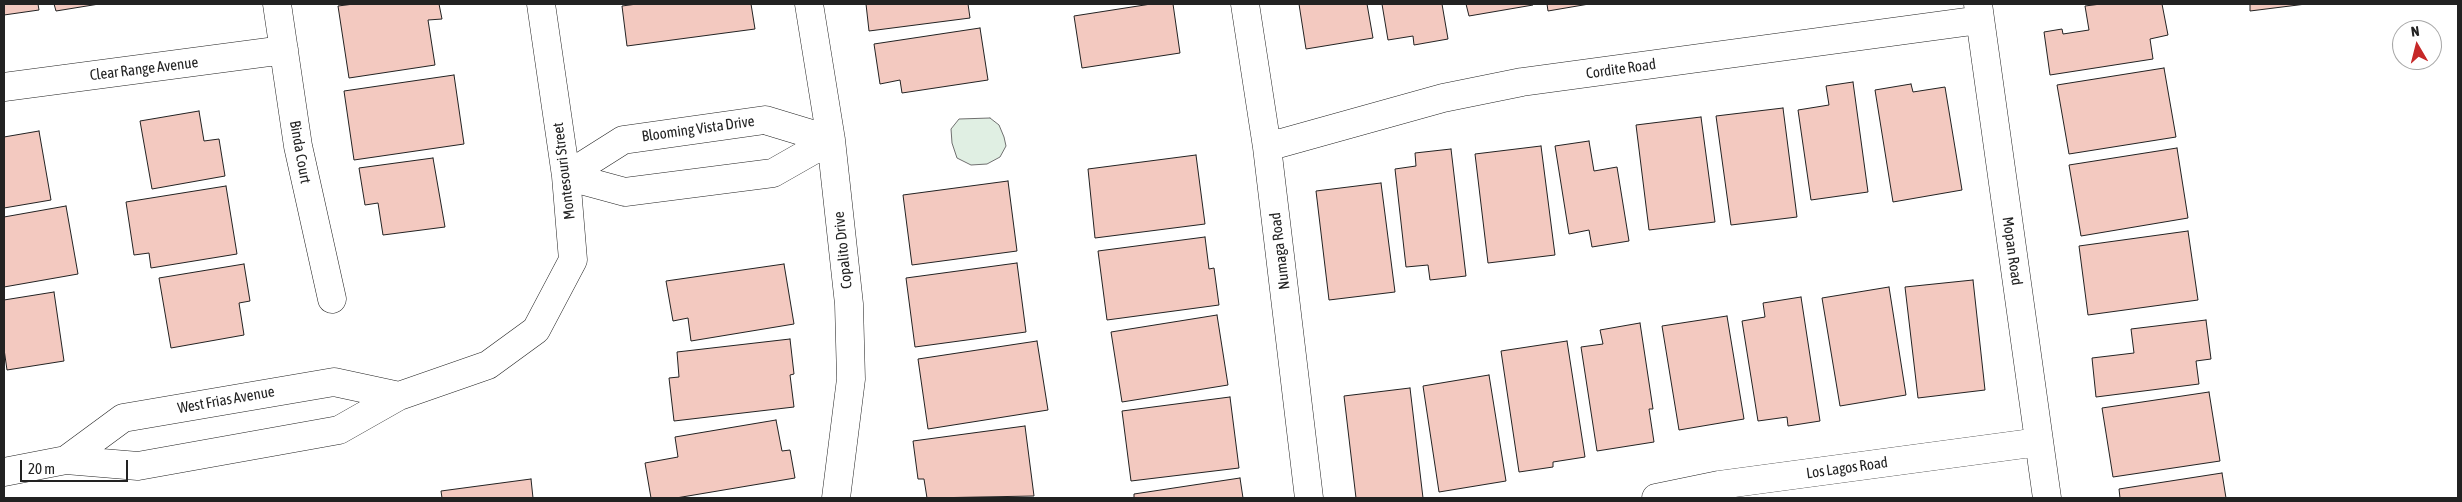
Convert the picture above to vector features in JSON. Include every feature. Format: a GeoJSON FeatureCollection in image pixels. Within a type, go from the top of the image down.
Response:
{"type":"FeatureCollection","features":[{"type":"Feature","properties":{"kind":"street","name":"Binda Court"},"geometry":{"type":"LineString","coordinates":[[278,4],[298,146],[332,299]]}},
{"type":"Feature","properties":{"kind":"street","name":"Montesouri Street"},"geometry":{"type":"LineString","coordinates":[[536,330],[573,260],[566,176],[541,4]]}},
{"type":"Feature","properties":{"kind":"street","name":"Copalito Drive"},"geometry":{"type":"LineString","coordinates":[[809,4],[831,140],[849,304],[851,379],[836,498]]}},
{"type":"Feature","properties":{"kind":"street","name":"Numaga Road"},"geometry":{"type":"LineString","coordinates":[[1245,4],[1267,147],[1309,498]]}},
{"type":"Feature","properties":{"kind":"street","name":"Cordite Road"},"geometry":{"type":"LineString","coordinates":[[1267,147],[1443,98],[1522,82],[1979,12]]}},
{"type":"Feature","properties":{"kind":"street","name":"Mopan Road"},"geometry":{"type":"LineString","coordinates":[[1979,12],[2047,498]]}},
{"type":"Feature","properties":{"kind":"street","name":"Clear Range Avenue"},"geometry":{"type":"LineString","coordinates":[[4,87],[284,50]]}},
{"type":"Feature","properties":{"kind":"street","name":"Blooming Vista Drive"},"geometry":{"type":"LineString","coordinates":[[566,176],[623,140],[765,120],[831,140]]}},
{"type":"Feature","properties":{"kind":"street"},"geometry":{"type":"LineString","coordinates":[[566,176],[625,192],[763,174],[773,172],[831,140]]}},
{"type":"Feature","properties":{"kind":"street","name":"West Frias Avenue"},"geometry":{"type":"LineString","coordinates":[[4,472],[66,460],[138,466],[338,430],[399,396],[488,365],[536,330]]}},
{"type":"Feature","properties":{"kind":"street","name":"West Frias Avenue"},"geometry":{"type":"LineString","coordinates":[[66,460],[123,418],[334,382],[399,396]]}},
{"type":"Feature","properties":{"kind":"street","name":"Los Lagos Road"},"geometry":{"type":"LineString","coordinates":[[1656,498],[1719,485],[2039,442]]}},
{"type":"Feature","properties":{"kind":"green space"},"geometry":{"type":"Polygon","coordinates":[[[990,118],[999,125],[1004,137],[1006,146],[1000,157],[987,164],[971,165],[957,158],[952,143],[951,129],[959,119],[990,118]]]}},
{"type":"Feature","properties":{"kind":"building"},"geometry":{"type":"Polygon","coordinates":[[[4,4],[38,4],[39,10],[4,15],[4,4]]]}},
{"type":"Feature","properties":{"kind":"building"},"geometry":{"type":"Polygon","coordinates":[[[54,4],[99,4],[56,11],[54,4]]]}},
{"type":"Feature","properties":{"kind":"building"},"geometry":{"type":"Polygon","coordinates":[[[354,4],[439,4],[442,19],[428,20],[435,65],[349,78],[338,6],[354,4]]]}},
{"type":"Feature","properties":{"kind":"building"},"geometry":{"type":"Polygon","coordinates":[[[637,4],[751,4],[755,29],[627,46],[622,6],[637,4]]]}},
{"type":"Feature","properties":{"kind":"building"},"geometry":{"type":"Polygon","coordinates":[[[866,4],[968,4],[970,18],[869,31],[866,4]]]}},
{"type":"Feature","properties":{"kind":"building"},"geometry":{"type":"Polygon","coordinates":[[[1151,4],[1173,4],[1180,53],[1082,68],[1074,16],[1151,4]]]}},
{"type":"Feature","properties":{"kind":"building"},"geometry":{"type":"Polygon","coordinates":[[[1299,4],[1367,4],[1373,38],[1306,49],[1299,4]]]}},
{"type":"Feature","properties":{"kind":"building"},"geometry":{"type":"Polygon","coordinates":[[[1382,4],[1442,4],[1448,39],[1414,45],[1413,36],[1388,40],[1382,4]]]}},
{"type":"Feature","properties":{"kind":"building"},"geometry":{"type":"Polygon","coordinates":[[[1466,4],[1533,4],[1533,5],[1469,16],[1466,4]]]}},
{"type":"Feature","properties":{"kind":"building"},"geometry":{"type":"Polygon","coordinates":[[[1547,4],[1589,4],[1548,11],[1547,4]]]}},
{"type":"Feature","properties":{"kind":"building"},"geometry":{"type":"Polygon","coordinates":[[[2101,4],[2162,4],[2168,35],[2150,39],[2153,59],[2050,75],[2044,32],[2062,29],[2063,34],[2089,30],[2085,6],[2101,4]]]}},
{"type":"Feature","properties":{"kind":"building"},"geometry":{"type":"Polygon","coordinates":[[[2250,4],[2306,4],[2250,11],[2250,4]]]}},
{"type":"Feature","properties":{"kind":"building"},"geometry":{"type":"Polygon","coordinates":[[[980,28],[988,80],[902,93],[900,80],[880,84],[874,44],[980,28]]]}},
{"type":"Feature","properties":{"kind":"building"},"geometry":{"type":"Polygon","coordinates":[[[2164,68],[2176,137],[2069,154],[2057,85],[2164,68]]]}},
{"type":"Feature","properties":{"kind":"building"},"geometry":{"type":"Polygon","coordinates":[[[454,75],[464,144],[354,160],[344,91],[454,75]]]}},
{"type":"Feature","properties":{"kind":"building"},"geometry":{"type":"Polygon","coordinates":[[[1853,82],[1868,192],[1811,200],[1798,110],[1829,105],[1826,86],[1853,82]]]}},
{"type":"Feature","properties":{"kind":"building"},"geometry":{"type":"Polygon","coordinates":[[[1911,84],[1913,92],[1945,87],[1962,190],[1893,202],[1875,90],[1911,84]]]}},
{"type":"Feature","properties":{"kind":"building"},"geometry":{"type":"Polygon","coordinates":[[[1783,108],[1797,217],[1731,225],[1716,116],[1783,108]]]}},
{"type":"Feature","properties":{"kind":"building"},"geometry":{"type":"Polygon","coordinates":[[[199,111],[204,141],[219,139],[225,176],[152,189],[140,121],[199,111]]]}},
{"type":"Feature","properties":{"kind":"building"},"geometry":{"type":"Polygon","coordinates":[[[1701,117],[1715,222],[1649,230],[1636,125],[1701,117]]]}},
{"type":"Feature","properties":{"kind":"building"},"geometry":{"type":"Polygon","coordinates":[[[39,131],[51,200],[4,208],[4,137],[39,131]]]}},
{"type":"Feature","properties":{"kind":"building"},"geometry":{"type":"Polygon","coordinates":[[[1589,141],[1594,171],[1617,167],[1629,241],[1592,247],[1589,230],[1569,234],[1555,146],[1589,141]]]}},
{"type":"Feature","properties":{"kind":"building"},"geometry":{"type":"Polygon","coordinates":[[[1541,146],[1555,255],[1488,263],[1475,154],[1541,146]]]}},
{"type":"Feature","properties":{"kind":"building"},"geometry":{"type":"Polygon","coordinates":[[[2177,148],[2188,218],[2081,236],[2069,165],[2177,148]]]}},
{"type":"Feature","properties":{"kind":"building"},"geometry":{"type":"Polygon","coordinates":[[[1451,149],[1466,276],[1430,280],[1428,265],[1406,267],[1395,169],[1416,166],[1415,153],[1451,149]]]}},
{"type":"Feature","properties":{"kind":"building"},"geometry":{"type":"Polygon","coordinates":[[[1196,155],[1205,224],[1095,238],[1088,169],[1196,155]]]}},
{"type":"Feature","properties":{"kind":"building"},"geometry":{"type":"Polygon","coordinates":[[[433,158],[445,227],[383,235],[378,203],[365,205],[359,168],[433,158]]]}},
{"type":"Feature","properties":{"kind":"building"},"geometry":{"type":"Polygon","coordinates":[[[1008,181],[1017,251],[912,265],[903,195],[1008,181]]]}},
{"type":"Feature","properties":{"kind":"building"},"geometry":{"type":"Polygon","coordinates":[[[1381,183],[1395,292],[1329,300],[1316,191],[1381,183]]]}},
{"type":"Feature","properties":{"kind":"building"},"geometry":{"type":"Polygon","coordinates":[[[226,186],[237,254],[151,268],[149,253],[134,255],[126,202],[226,186]]]}},
{"type":"Feature","properties":{"kind":"building"},"geometry":{"type":"Polygon","coordinates":[[[66,206],[78,274],[4,287],[4,217],[66,206]]]}},
{"type":"Feature","properties":{"kind":"building"},"geometry":{"type":"Polygon","coordinates":[[[2188,231],[2198,300],[2088,315],[2079,246],[2188,231]]]}},
{"type":"Feature","properties":{"kind":"building"},"geometry":{"type":"Polygon","coordinates":[[[1205,237],[1209,269],[1214,268],[1219,305],[1107,320],[1098,251],[1205,237]]]}},
{"type":"Feature","properties":{"kind":"building"},"geometry":{"type":"Polygon","coordinates":[[[1017,263],[1026,332],[915,347],[906,278],[1017,263]]]}},
{"type":"Feature","properties":{"kind":"building"},"geometry":{"type":"Polygon","coordinates":[[[244,264],[250,301],[239,303],[244,335],[171,348],[159,278],[244,264]]]}},
{"type":"Feature","properties":{"kind":"building"},"geometry":{"type":"Polygon","coordinates":[[[784,264],[794,324],[691,341],[688,318],[673,321],[666,281],[784,264]]]}},
{"type":"Feature","properties":{"kind":"building"},"geometry":{"type":"Polygon","coordinates":[[[1973,280],[1985,390],[1918,398],[1905,287],[1973,280]]]}},
{"type":"Feature","properties":{"kind":"building"},"geometry":{"type":"Polygon","coordinates":[[[1889,287],[1906,395],[1840,406],[1822,298],[1889,287]]]}},
{"type":"Feature","properties":{"kind":"building"},"geometry":{"type":"Polygon","coordinates":[[[54,292],[64,361],[7,370],[4,349],[4,300],[54,292]]]}},
{"type":"Feature","properties":{"kind":"building"},"geometry":{"type":"Polygon","coordinates":[[[1801,297],[1820,421],[1788,426],[1787,417],[1758,421],[1742,321],[1765,317],[1763,303],[1801,297]]]}},
{"type":"Feature","properties":{"kind":"building"},"geometry":{"type":"Polygon","coordinates":[[[1217,315],[1228,385],[1122,402],[1111,332],[1217,315]]]}},
{"type":"Feature","properties":{"kind":"building"},"geometry":{"type":"Polygon","coordinates":[[[1727,316],[1744,419],[1679,430],[1662,326],[1727,316]]]}},
{"type":"Feature","properties":{"kind":"building"},"geometry":{"type":"Polygon","coordinates":[[[2206,320],[2211,359],[2196,361],[2199,384],[2096,397],[2092,358],[2134,353],[2131,329],[2206,320]]]}},
{"type":"Feature","properties":{"kind":"building"},"geometry":{"type":"Polygon","coordinates":[[[1640,323],[1653,409],[1649,409],[1654,442],[1597,451],[1581,347],[1603,344],[1600,330],[1640,323]]]}},
{"type":"Feature","properties":{"kind":"building"},"geometry":{"type":"Polygon","coordinates":[[[790,339],[794,374],[790,375],[794,407],[674,421],[669,378],[679,377],[677,352],[790,339]]]}},
{"type":"Feature","properties":{"kind":"building"},"geometry":{"type":"Polygon","coordinates":[[[1037,341],[1048,410],[928,429],[918,359],[1037,341]]]}},
{"type":"Feature","properties":{"kind":"building"},"geometry":{"type":"Polygon","coordinates":[[[1567,341],[1585,457],[1553,462],[1553,467],[1519,472],[1501,351],[1567,341]]]}},
{"type":"Feature","properties":{"kind":"building"},"geometry":{"type":"Polygon","coordinates":[[[1489,375],[1506,481],[1439,492],[1423,386],[1489,375]]]}},
{"type":"Feature","properties":{"kind":"building"},"geometry":{"type":"Polygon","coordinates":[[[1410,388],[1423,498],[1356,498],[1344,396],[1410,388]]]}},
{"type":"Feature","properties":{"kind":"building"},"geometry":{"type":"Polygon","coordinates":[[[2209,392],[2220,461],[2113,477],[2102,408],[2209,392]]]}},
{"type":"Feature","properties":{"kind":"building"},"geometry":{"type":"Polygon","coordinates":[[[1230,397],[1239,468],[1131,481],[1122,411],[1230,397]]]}},
{"type":"Feature","properties":{"kind":"building"},"geometry":{"type":"Polygon","coordinates":[[[776,420],[782,451],[790,450],[795,478],[676,498],[651,498],[645,463],[678,457],[675,437],[776,420]]]}},
{"type":"Feature","properties":{"kind":"building"},"geometry":{"type":"Polygon","coordinates":[[[1025,426],[1034,496],[927,498],[924,479],[918,479],[913,441],[1025,426]]]}},
{"type":"Feature","properties":{"kind":"building"},"geometry":{"type":"Polygon","coordinates":[[[2222,473],[2226,498],[2120,498],[2119,489],[2222,473]]]}},
{"type":"Feature","properties":{"kind":"building"},"geometry":{"type":"Polygon","coordinates":[[[1240,478],[1243,498],[1134,498],[1134,494],[1240,478]]]}},
{"type":"Feature","properties":{"kind":"building"},"geometry":{"type":"Polygon","coordinates":[[[531,479],[533,498],[442,498],[441,491],[531,479]]]}}]}
